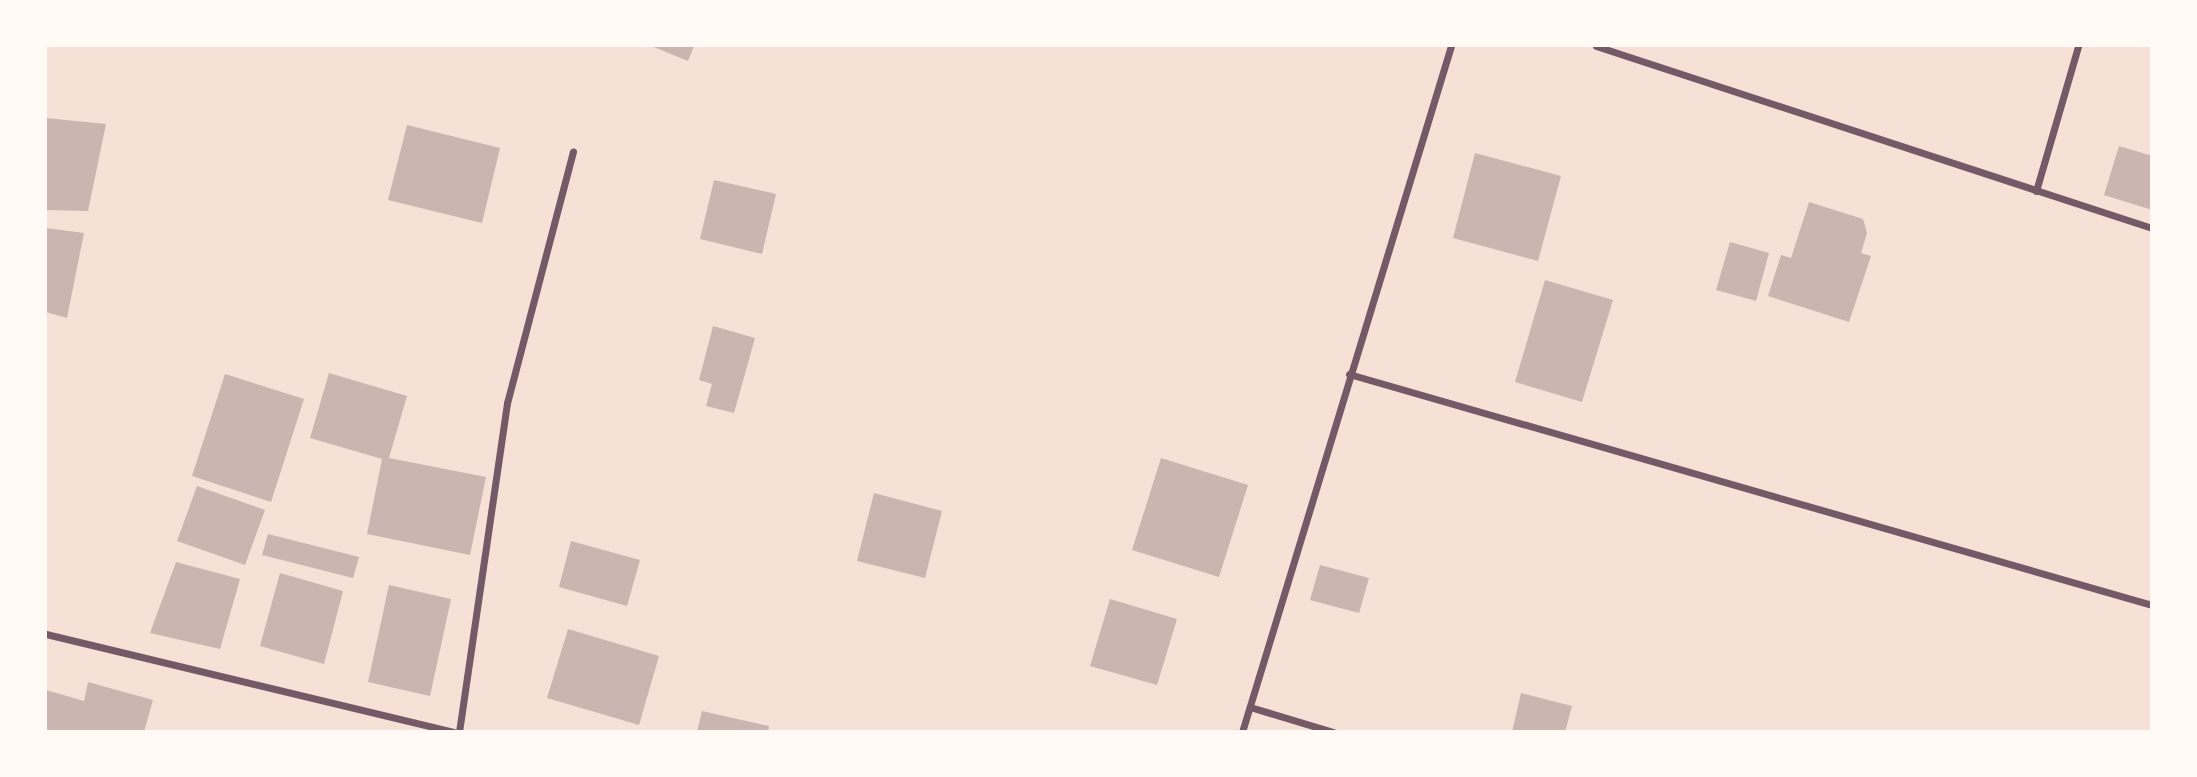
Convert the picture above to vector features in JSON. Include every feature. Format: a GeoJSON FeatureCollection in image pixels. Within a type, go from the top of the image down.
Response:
{"type":"FeatureCollection","features":[{"type":"Feature","properties":{"kind":"street"},"geometry":{"type":"LineString","coordinates":[[1242,732],[1451,46]]}},
{"type":"Feature","properties":{"kind":"street"},"geometry":{"type":"LineString","coordinates":[[1596,46],[2151,228]]}},
{"type":"Feature","properties":{"kind":"street"},"geometry":{"type":"LineString","coordinates":[[2036,191],[2078,46]]}},
{"type":"Feature","properties":{"kind":"street"},"geometry":{"type":"LineString","coordinates":[[459,732],[507,403],[573,151]]}},
{"type":"Feature","properties":{"kind":"street"},"geometry":{"type":"LineString","coordinates":[[1349,374],[2151,605]]}},
{"type":"Feature","properties":{"kind":"street"},"geometry":{"type":"LineString","coordinates":[[46,634],[453,732]]}},
{"type":"Feature","properties":{"kind":"street"},"geometry":{"type":"LineString","coordinates":[[1250,707],[1332,732]]}},
{"type":"Feature","properties":{"kind":"building"},"geometry":{"type":"Polygon","coordinates":[[[651,46],[694,46],[688,61],[651,46]]]}},
{"type":"Feature","properties":{"kind":"building"},"geometry":{"type":"Polygon","coordinates":[[[46,118],[106,124],[88,211],[46,210],[46,118]]]}},
{"type":"Feature","properties":{"kind":"building"},"geometry":{"type":"Polygon","coordinates":[[[407,125],[500,148],[482,223],[388,200],[407,125]]]}},
{"type":"Feature","properties":{"kind":"building"},"geometry":{"type":"Polygon","coordinates":[[[2119,146],[2149,155],[2152,150],[2152,210],[2104,195],[2119,146]]]}},
{"type":"Feature","properties":{"kind":"building"},"geometry":{"type":"Polygon","coordinates":[[[1475,153],[1561,176],[1538,261],[1453,238],[1475,153]]]}},
{"type":"Feature","properties":{"kind":"building"},"geometry":{"type":"Polygon","coordinates":[[[714,180],[776,194],[762,254],[700,239],[714,180]]]}},
{"type":"Feature","properties":{"kind":"building"},"geometry":{"type":"Polygon","coordinates":[[[1809,202],[1863,219],[1867,233],[1861,253],[1871,256],[1849,322],[1768,296],[1781,255],[1791,258],[1809,202]]]}},
{"type":"Feature","properties":{"kind":"building"},"geometry":{"type":"Polygon","coordinates":[[[46,228],[84,233],[67,318],[46,312],[46,228]]]}},
{"type":"Feature","properties":{"kind":"building"},"geometry":{"type":"Polygon","coordinates":[[[1730,242],[1769,253],[1756,301],[1716,290],[1730,242]]]}},
{"type":"Feature","properties":{"kind":"building"},"geometry":{"type":"Polygon","coordinates":[[[1545,280],[1613,300],[1582,402],[1515,382],[1545,280]]]}},
{"type":"Feature","properties":{"kind":"building"},"geometry":{"type":"Polygon","coordinates":[[[713,326],[755,338],[734,413],[706,406],[712,384],[699,380],[713,326]]]}},
{"type":"Feature","properties":{"kind":"building"},"geometry":{"type":"Polygon","coordinates":[[[329,373],[407,396],[389,458],[486,477],[470,555],[367,534],[382,459],[310,438],[329,373]]]}},
{"type":"Feature","properties":{"kind":"building"},"geometry":{"type":"Polygon","coordinates":[[[225,374],[304,399],[271,502],[192,476],[225,374]]]}},
{"type":"Feature","properties":{"kind":"building"},"geometry":{"type":"Polygon","coordinates":[[[1161,458],[1248,485],[1219,577],[1132,550],[1161,458]]]}},
{"type":"Feature","properties":{"kind":"building"},"geometry":{"type":"Polygon","coordinates":[[[197,486],[265,510],[245,565],[177,541],[197,486]]]}},
{"type":"Feature","properties":{"kind":"building"},"geometry":{"type":"Polygon","coordinates":[[[874,493],[942,511],[925,578],[857,561],[874,493]]]}},
{"type":"Feature","properties":{"kind":"building"},"geometry":{"type":"Polygon","coordinates":[[[268,534],[359,557],[353,578],[262,555],[268,534]]]}},
{"type":"Feature","properties":{"kind":"building"},"geometry":{"type":"Polygon","coordinates":[[[571,541],[640,560],[627,606],[559,587],[571,541]]]}},
{"type":"Feature","properties":{"kind":"building"},"geometry":{"type":"Polygon","coordinates":[[[176,562],[240,579],[220,649],[150,633],[176,562]]]}},
{"type":"Feature","properties":{"kind":"building"},"geometry":{"type":"Polygon","coordinates":[[[1320,565],[1369,578],[1359,613],[1310,600],[1320,565]]]}},
{"type":"Feature","properties":{"kind":"building"},"geometry":{"type":"Polygon","coordinates":[[[280,573],[343,591],[324,664],[260,646],[280,573]]]}},
{"type":"Feature","properties":{"kind":"building"},"geometry":{"type":"Polygon","coordinates":[[[389,585],[451,599],[430,696],[368,682],[389,585]]]}},
{"type":"Feature","properties":{"kind":"building"},"geometry":{"type":"Polygon","coordinates":[[[1110,599],[1177,619],[1157,685],[1090,666],[1110,599]]]}},
{"type":"Feature","properties":{"kind":"building"},"geometry":{"type":"Polygon","coordinates":[[[568,629],[659,656],[639,725],[547,698],[568,629]]]}},
{"type":"Feature","properties":{"kind":"building"},"geometry":{"type":"Polygon","coordinates":[[[88,682],[153,700],[144,732],[46,732],[46,690],[84,701],[88,682]]]}},
{"type":"Feature","properties":{"kind":"building"},"geometry":{"type":"Polygon","coordinates":[[[1521,693],[1572,706],[1565,732],[1512,732],[1521,693]]]}},
{"type":"Feature","properties":{"kind":"building"},"geometry":{"type":"Polygon","coordinates":[[[702,711],[769,726],[768,732],[697,732],[702,711]]]}}]}
